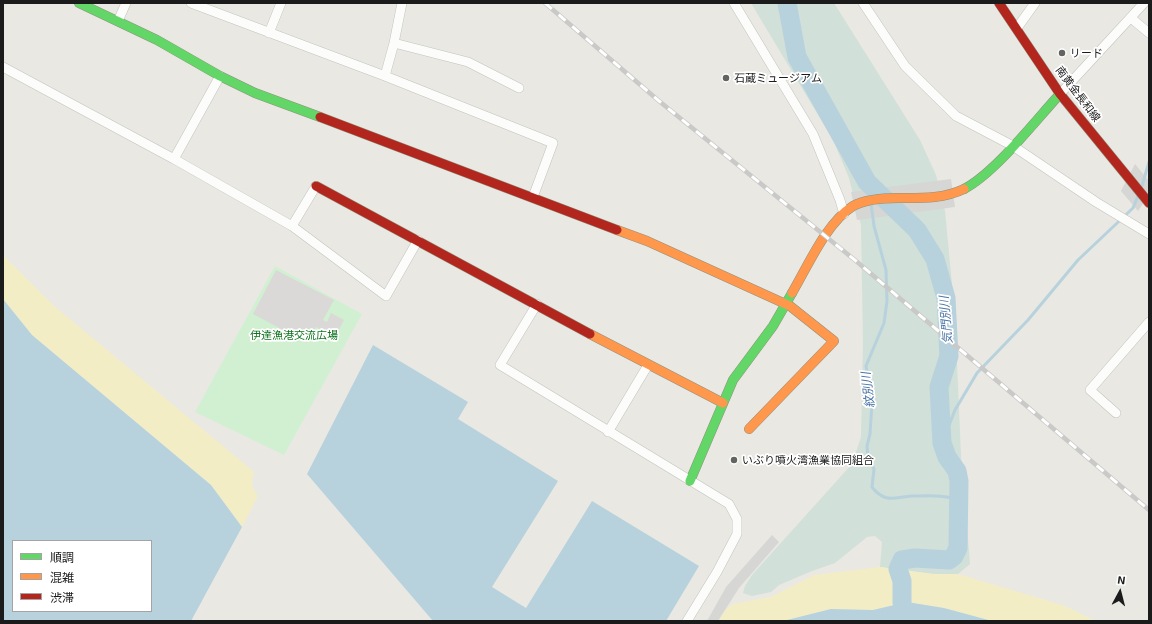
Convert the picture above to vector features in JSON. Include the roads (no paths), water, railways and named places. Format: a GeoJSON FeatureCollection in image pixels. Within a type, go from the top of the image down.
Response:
{"type":"FeatureCollection","features":[{"type":"Feature","properties":{"kind":"street"},"geometry":{"type":"LineString","coordinates":[[79,3],[157,40],[220,76],[255,93],[647,241],[785,304],[812,322],[834,341],[749,429]]}},
{"type":"Feature","properties":{"kind":"street"},"geometry":{"type":"LineString","coordinates":[[118,21],[126,3]]}},
{"type":"Feature","properties":{"kind":"street"},"geometry":{"type":"LineString","coordinates":[[191,3],[385,76],[553,143],[533,197]]}},
{"type":"Feature","properties":{"kind":"street"},"geometry":{"type":"LineString","coordinates":[[268,33],[281,3]]}},
{"type":"Feature","properties":{"kind":"street"},"geometry":{"type":"LineString","coordinates":[[385,76],[394,43],[402,3]]}},
{"type":"Feature","properties":{"kind":"street"},"geometry":{"type":"LineString","coordinates":[[734,3],[813,134],[840,200],[844,214]]}},
{"type":"Feature","properties":{"kind":"street"},"geometry":{"type":"LineString","coordinates":[[863,3],[905,66],[956,116],[1013,146],[1111,212],[1149,234]]}},
{"type":"Feature","properties":{"kind":"street","name":"南黄金長和線"},"geometry":{"type":"LineString","coordinates":[[999,3],[1060,94],[1129,176],[1148,201]]}},
{"type":"Feature","properties":{"kind":"street"},"geometry":{"type":"LineString","coordinates":[[1017,28],[1035,3]]}},
{"type":"Feature","properties":{"kind":"street"},"geometry":{"type":"LineString","coordinates":[[690,481],[733,380],[772,326],[825,236],[844,214],[854,206],[884,198],[933,198],[953,194],[975,183],[1013,146],[1144,3]]}},
{"type":"Feature","properties":{"kind":"street"},"geometry":{"type":"LineString","coordinates":[[1131,18],[1149,33]]}},
{"type":"Feature","properties":{"kind":"street"},"geometry":{"type":"LineString","coordinates":[[394,43],[468,62],[519,88]]}},
{"type":"Feature","properties":{"kind":"street"},"geometry":{"type":"LineString","coordinates":[[3,67],[174,158],[292,226],[386,296],[418,240]]}},
{"type":"Feature","properties":{"kind":"street"},"geometry":{"type":"LineString","coordinates":[[174,158],[220,76]]}},
{"type":"Feature","properties":{"kind":"street"},"geometry":{"type":"LineString","coordinates":[[292,226],[316,186],[648,365],[723,403]]}},
{"type":"Feature","properties":{"kind":"street"},"geometry":{"type":"LineString","coordinates":[[537,304],[500,365],[608,432],[729,504],[737,519],[736,534],[717,572],[688,621]]}},
{"type":"Feature","properties":{"kind":"street"},"geometry":{"type":"LineString","coordinates":[[1116,413],[1090,390],[1149,322]]}},
{"type":"Feature","properties":{"kind":"street"},"geometry":{"type":"LineString","coordinates":[[608,432],[648,365]]}},
{"type":"Feature","properties":{"kind":"water"},"geometry":{"type":"Polygon","coordinates":[[[3,299],[32,335],[211,485],[242,527],[191,621],[3,621],[3,299]]]}},
{"type":"Feature","properties":{"kind":"water"},"geometry":{"type":"Polygon","coordinates":[[[373,345],[468,402],[458,419],[558,481],[492,587],[526,608],[592,501],[699,566],[666,621],[433,621],[307,474],[373,345]]]}},
{"type":"Feature","properties":{"kind":"water"},"geometry":{"type":"Polygon","coordinates":[[[907,602],[944,608],[992,621],[783,621],[831,609],[873,610],[907,602]]]}},
{"type":"Feature","properties":{"kind":"waterway","name":"気門別川"},"geometry":{"type":"LineString","coordinates":[[787,3],[797,57],[867,182],[917,230],[935,259],[946,298],[949,356],[939,387],[942,443],[947,457],[957,471],[959,481],[958,548],[954,556],[949,560],[915,558],[902,560],[898,569],[902,581],[902,603]]}},
{"type":"Feature","properties":{"kind":"waterway","name":"紋別川"},"geometry":{"type":"LineString","coordinates":[[1141,189],[1149,162]]}},
{"type":"Feature","properties":{"kind":"waterway","name":"紋別川"},"geometry":{"type":"LineString","coordinates":[[867,182],[870,198]]}},
{"type":"Feature","properties":{"kind":"waterway","name":"紋別川"},"geometry":{"type":"LineString","coordinates":[[942,443],[955,410],[977,373],[1028,320],[1078,260],[1133,208],[1138,196]]}},
{"type":"Feature","properties":{"kind":"waterway","name":"紋別川"},"geometry":{"type":"LineString","coordinates":[[871,203],[874,226],[886,270],[887,301],[884,323],[866,366],[872,403],[870,434],[867,446],[868,458],[874,469],[872,487],[881,496],[886,498],[936,496],[949,497],[959,501]]}},
{"type":"Feature","properties":{"kind":"railway"},"geometry":{"type":"LineString","coordinates":[[545,3],[659,101],[856,261],[1149,510]]}},
{"type":"Feature","properties":{"kind":"place","name":"リード"},"geometry":{"type":"Point","coordinates":[1062,53]}},
{"type":"Feature","properties":{"kind":"place","name":"石蔵ミュージアム"},"geometry":{"type":"Point","coordinates":[726,78]}},
{"type":"Feature","properties":{"kind":"place","name":"いぶり噴火湾漁業協同組合"},"geometry":{"type":"Point","coordinates":[734,460]}},
{"type":"Feature","properties":{"kind":"park label","name":"伊達漁港交流広場"},"geometry":{"type":"Point","coordinates":[294,335]}}]}
